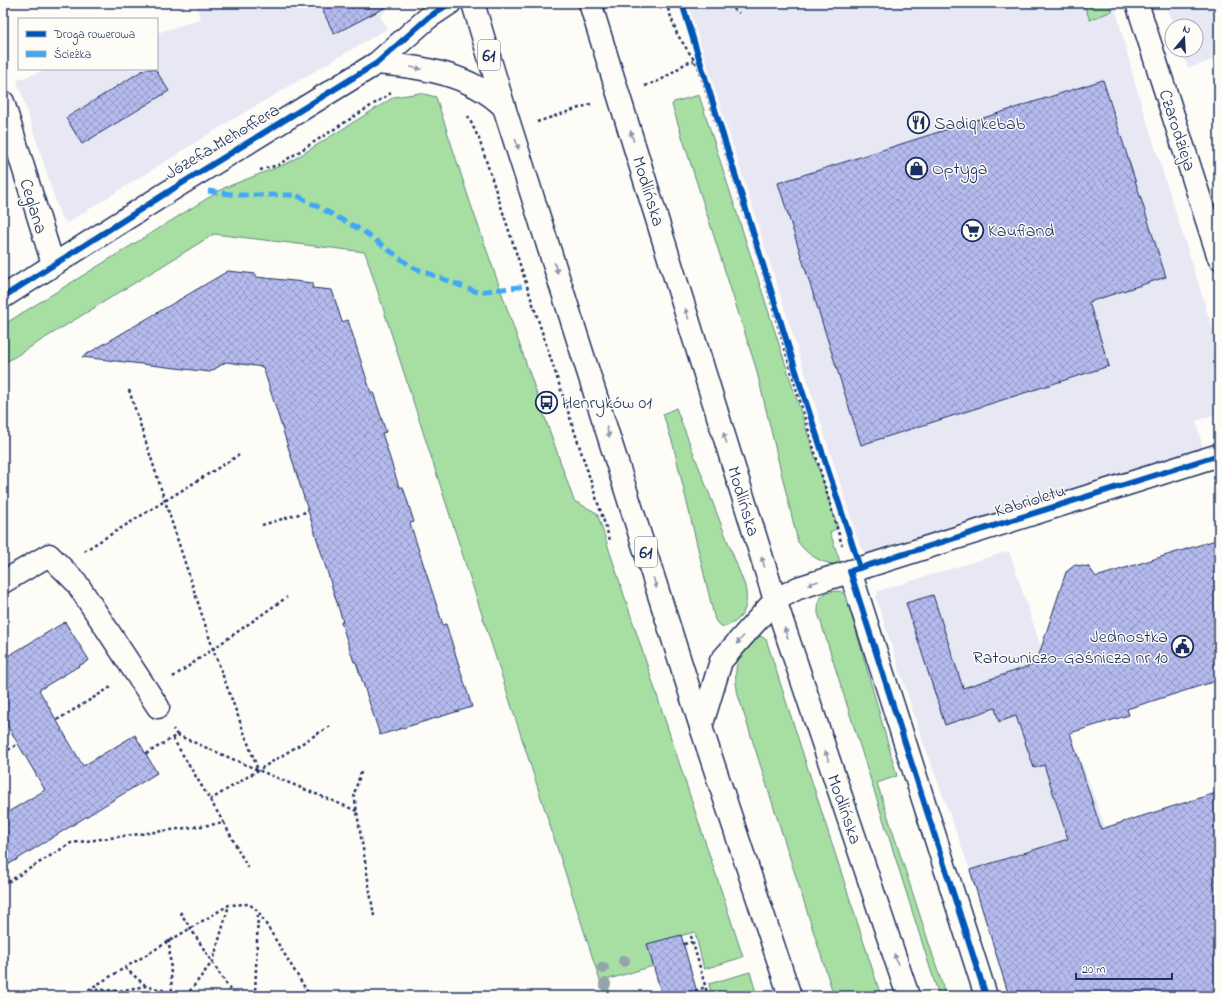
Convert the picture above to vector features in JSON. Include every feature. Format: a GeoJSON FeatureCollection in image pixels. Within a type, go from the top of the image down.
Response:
{"type":"FeatureCollection","features":[{"type":"Feature","properties":{"kind":"main road","name":"Józefa Mehoffera"},"geometry":{"type":"LineString","coordinates":[[3,297],[53,264],[378,63],[429,17],[450,3]]}},
{"type":"Feature","properties":{"kind":"main road","name":"61"},"geometry":{"type":"LineString","coordinates":[[473,3],[504,107],[513,130],[701,727],[790,996]]}},
{"type":"Feature","properties":{"kind":"main road","name":"Modlińska"},"geometry":{"type":"LineString","coordinates":[[590,3],[620,95],[775,600],[908,996]]}},
{"type":"Feature","properties":{"kind":"main road","name":"Czarodzieja"},"geometry":{"type":"LineString","coordinates":[[1137,3],[1219,258]]}},
{"type":"Feature","properties":{"kind":"main road"},"geometry":{"type":"LineString","coordinates":[[378,63],[445,73],[484,91],[496,99],[504,107]]}},
{"type":"Feature","properties":{"kind":"main road","name":"Ceglana"},"geometry":{"type":"LineString","coordinates":[[3,102],[53,264]]}},
{"type":"Feature","properties":{"kind":"main road","name":"Kabrioletu"},"geometry":{"type":"LineString","coordinates":[[775,600],[798,588],[850,571],[1219,456]]}},
{"type":"Feature","properties":{"kind":"main road"},"geometry":{"type":"LineString","coordinates":[[3,582],[49,555],[76,582],[154,700]]}},
{"type":"Feature","properties":{"kind":"main road"},"geometry":{"type":"LineString","coordinates":[[850,571],[986,996]]}},
{"type":"Feature","properties":{"kind":"main road"},"geometry":{"type":"LineString","coordinates":[[701,727],[721,661],[775,600]]}},
{"type":"Feature","properties":{"kind":"path"},"geometry":{"type":"LineString","coordinates":[[667,3],[677,34],[698,66],[760,264],[850,571]]}},
{"type":"Feature","properties":{"kind":"path"},"geometry":{"type":"LineString","coordinates":[[723,3],[739,13]]}},
{"type":"Feature","properties":{"kind":"path"},"geometry":{"type":"LineString","coordinates":[[697,52],[821,449]]}},
{"type":"Feature","properties":{"kind":"path"},"geometry":{"type":"LineString","coordinates":[[479,139],[513,130],[620,95],[661,80],[686,63],[694,61]]}},
{"type":"Feature","properties":{"kind":"path"},"geometry":{"type":"LineString","coordinates":[[466,111],[479,139],[612,545]]}},
{"type":"Feature","properties":{"kind":"path"},"geometry":{"type":"LineString","coordinates":[[129,390],[164,502],[213,649],[258,770]]}},
{"type":"Feature","properties":{"kind":"path"},"geometry":{"type":"LineString","coordinates":[[60,566],[239,455]]}},
{"type":"Feature","properties":{"kind":"path"},"geometry":{"type":"LineString","coordinates":[[262,525],[306,512]]}},
{"type":"Feature","properties":{"kind":"path"},"geometry":{"type":"LineString","coordinates":[[154,700],[213,649],[287,597]]}},
{"type":"Feature","properties":{"kind":"path"},"geometry":{"type":"LineString","coordinates":[[56,720],[135,672]]}},
{"type":"Feature","properties":{"kind":"path"},"geometry":{"type":"LineString","coordinates":[[210,800],[330,726]]}},
{"type":"Feature","properties":{"kind":"path"},"geometry":{"type":"LineString","coordinates":[[177,735],[357,811]]}},
{"type":"Feature","properties":{"kind":"path"},"geometry":{"type":"LineString","coordinates":[[172,737],[224,823],[249,870]]}},
{"type":"Feature","properties":{"kind":"path"},"geometry":{"type":"LineString","coordinates":[[3,753],[18,744]]}},
{"type":"Feature","properties":{"kind":"path"},"geometry":{"type":"LineString","coordinates":[[361,772],[354,794],[374,916]]}},
{"type":"Feature","properties":{"kind":"path"},"geometry":{"type":"LineString","coordinates":[[3,886],[71,843],[224,823]]}},
{"type":"Feature","properties":{"kind":"path"},"geometry":{"type":"LineString","coordinates":[[78,996],[169,940],[230,905],[249,904],[258,911],[310,996]]}},
{"type":"Feature","properties":{"kind":"path"},"geometry":{"type":"LineString","coordinates":[[124,968],[146,986],[186,996],[213,961],[230,905]]}},
{"type":"Feature","properties":{"kind":"path"},"geometry":{"type":"LineString","coordinates":[[255,996],[258,911]]}},
{"type":"Feature","properties":{"kind":"path"},"geometry":{"type":"LineString","coordinates":[[180,912],[213,961],[234,996]]}},
{"type":"Feature","properties":{"kind":"path"},"geometry":{"type":"LineString","coordinates":[[691,936],[708,996]]}},
{"type":"Feature","properties":{"kind":"path"},"geometry":{"type":"LineString","coordinates":[[169,940],[172,993]]}},
{"type":"Feature","properties":{"kind":"path"},"geometry":{"type":"LineString","coordinates":[[684,944],[692,942]]}},
{"type":"Feature","properties":{"kind":"path"},"geometry":{"type":"LineString","coordinates":[[89,989],[118,991],[146,986]]}},
{"type":"Feature","properties":{"kind":"path"},"geometry":{"type":"LineString","coordinates":[[678,996],[706,988]]}},
{"type":"Feature","properties":{"kind":"path"},"geometry":{"type":"LineString","coordinates":[[118,991],[123,996]]}},
{"type":"Feature","properties":{"kind":"shaded area"},"geometry":{"type":"Polygon","coordinates":[[[196,3],[383,3],[387,8],[380,17],[388,28],[230,121],[67,223],[60,215],[17,80],[46,70],[158,70],[158,33],[200,19],[196,3]]]}},
{"type":"Feature","properties":{"kind":"shaded area"},"geometry":{"type":"Polygon","coordinates":[[[689,3],[1113,3],[1136,87],[1219,349],[1219,413],[1196,421],[1203,449],[867,556],[859,543],[690,11],[689,3]]]}},
{"type":"Feature","properties":{"kind":"shaded area"},"geometry":{"type":"Polygon","coordinates":[[[1166,3],[1219,3],[1219,76],[1213,60],[1188,68],[1185,58],[1204,58],[1204,18],[1171,18],[1166,3]]]}},
{"type":"Feature","properties":{"kind":"shaded area"},"geometry":{"type":"Polygon","coordinates":[[[1009,551],[1055,689],[1105,827],[970,870],[920,733],[876,598],[878,591],[1009,551]]]}},
{"type":"Feature","properties":{"kind":"green space"},"geometry":{"type":"Polygon","coordinates":[[[1083,3],[1110,3],[1112,11],[1090,20],[1083,3]]]}},
{"type":"Feature","properties":{"kind":"green space"},"geometry":{"type":"Polygon","coordinates":[[[420,93],[436,97],[470,202],[574,501],[597,513],[743,957],[704,969],[695,932],[648,944],[653,966],[606,980],[611,996],[605,996],[365,252],[214,234],[3,364],[3,325],[224,188],[288,163],[394,97],[420,93]]]}},
{"type":"Feature","properties":{"kind":"green space"},"geometry":{"type":"Polygon","coordinates":[[[699,95],[838,528],[830,532],[841,565],[828,563],[817,559],[807,552],[798,542],[756,368],[672,105],[674,102],[699,95]]]}},
{"type":"Feature","properties":{"kind":"green space"},"geometry":{"type":"Polygon","coordinates":[[[676,408],[745,586],[746,605],[744,611],[737,620],[724,627],[718,624],[715,620],[673,444],[663,414],[676,408]]]}},
{"type":"Feature","properties":{"kind":"green space"},"geometry":{"type":"Polygon","coordinates":[[[840,591],[846,595],[897,776],[877,783],[946,996],[939,996],[818,613],[819,603],[822,596],[829,592],[840,591]]]}},
{"type":"Feature","properties":{"kind":"green space"},"geometry":{"type":"Polygon","coordinates":[[[760,636],[766,639],[881,996],[834,996],[738,695],[736,668],[740,656],[755,638],[760,636]]]}},
{"type":"Feature","properties":{"kind":"green space"},"geometry":{"type":"Polygon","coordinates":[[[750,972],[757,996],[712,996],[709,984],[750,972]]]}},
{"type":"Feature","properties":{"kind":"building"},"geometry":{"type":"Polygon","coordinates":[[[319,3],[394,3],[334,34],[319,3]]]}},
{"type":"Feature","properties":{"kind":"building"},"geometry":{"type":"Polygon","coordinates":[[[143,70],[156,70],[169,91],[82,144],[66,118],[143,70]]]}},
{"type":"Feature","properties":{"kind":"building","name":"Kaufland"},"geometry":{"type":"Polygon","coordinates":[[[1103,80],[1166,277],[1089,302],[1109,366],[861,445],[778,183],[1103,80]]]}},
{"type":"Feature","properties":{"kind":"building"},"geometry":{"type":"Polygon","coordinates":[[[228,271],[256,274],[256,277],[313,283],[312,288],[332,290],[342,322],[348,320],[371,393],[373,392],[386,432],[382,433],[399,487],[403,487],[414,522],[410,523],[443,625],[446,624],[472,707],[380,735],[341,622],[343,622],[263,367],[226,362],[210,372],[82,357],[228,271]]]}},
{"type":"Feature","properties":{"kind":"building"},"geometry":{"type":"Polygon","coordinates":[[[1219,539],[1219,680],[1127,709],[1129,715],[1070,733],[1101,829],[1219,792],[1219,996],[1009,996],[970,870],[1068,839],[1044,765],[1034,768],[1016,716],[999,722],[995,708],[945,725],[906,603],[933,595],[963,688],[1036,664],[1066,572],[1075,565],[1089,567],[1096,577],[1219,539]]]}},
{"type":"Feature","properties":{"kind":"building"},"geometry":{"type":"Polygon","coordinates":[[[65,622],[89,660],[39,690],[83,766],[135,735],[157,773],[3,868],[3,815],[45,790],[3,718],[3,659],[65,622]]]}},
{"type":"Feature","properties":{"kind":"building"},"geometry":{"type":"Polygon","coordinates":[[[681,935],[698,996],[662,996],[647,944],[681,935]]]}},
{"type":"Feature","properties":{"kind":"marked path"},"geometry":{"type":"LineString","coordinates":[[208,191],[239,195],[296,195],[363,231],[412,267],[477,292],[527,286]]}},
{"type":"Feature","properties":{"kind":"cycle path"},"geometry":{"type":"LineString","coordinates":[[3,297],[179,185],[377,63],[429,17],[450,3]]}},
{"type":"Feature","properties":{"kind":"cycle path"},"geometry":{"type":"LineString","coordinates":[[682,3],[799,381],[860,568]]}},
{"type":"Feature","properties":{"kind":"cycle path"},"geometry":{"type":"LineString","coordinates":[[986,996],[850,571],[1219,455]]}},
{"type":"Feature","properties":{"kind":"place","name":"Sadiq kebab"},"geometry":{"type":"Point","coordinates":[919,123]}},
{"type":"Feature","properties":{"kind":"place","name":"Optyga"},"geometry":{"type":"Point","coordinates":[916,168]}},
{"type":"Feature","properties":{"kind":"place","name":"Kaufland"},"geometry":{"type":"Point","coordinates":[972,230]}},
{"type":"Feature","properties":{"kind":"place","name":"Henryków 01"},"geometry":{"type":"Point","coordinates":[546,402]}},
{"type":"Feature","properties":{"kind":"place","name":"Jednostka Ratowniczo-Gaśnicza nr 10"},"geometry":{"type":"Point","coordinates":[1183,646]}}]}
